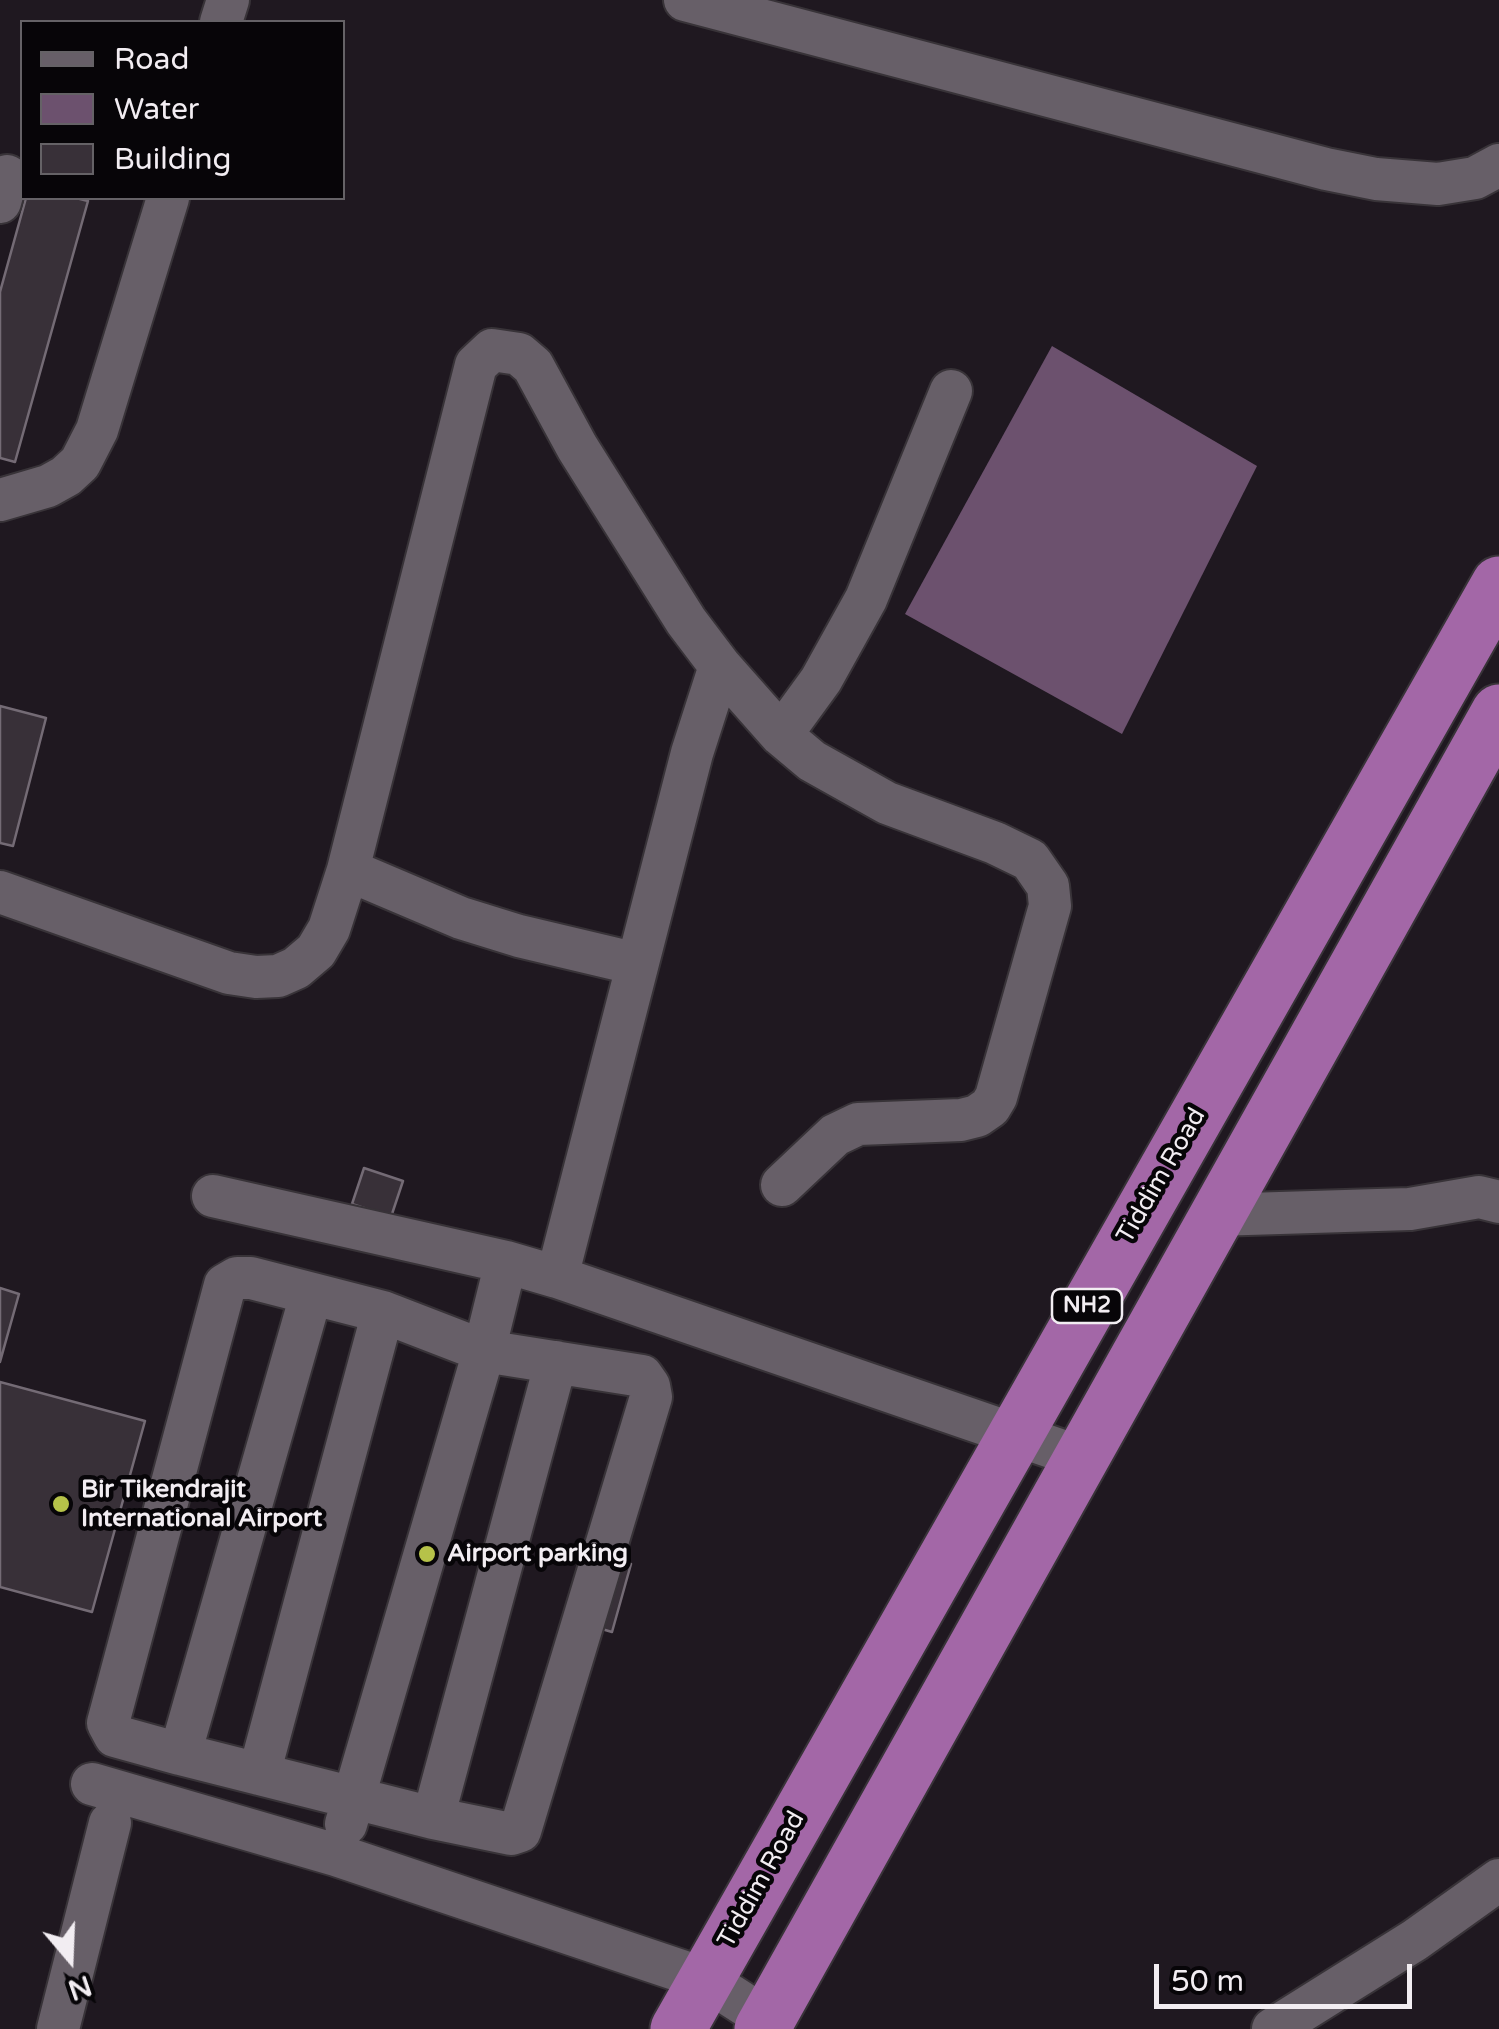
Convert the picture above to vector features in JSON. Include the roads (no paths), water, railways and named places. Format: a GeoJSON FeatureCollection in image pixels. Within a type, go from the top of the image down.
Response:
{"type":"FeatureCollection","features":[{"type":"Feature","properties":{"kind":"highway","name":"Tiddim Road"},"geometry":{"type":"LineString","coordinates":[[678,2029],[1499,584]]}},
{"type":"Feature","properties":{"kind":"highway","name":"NH2"},"geometry":{"type":"LineString","coordinates":[[764,2024],[1499,712]]}},
{"type":"Feature","properties":{"kind":"street"},"geometry":{"type":"LineString","coordinates":[[686,0],[1326,169],[1376,179],[1438,184],[1475,178],[1499,165]]}},
{"type":"Feature","properties":{"kind":"street"},"geometry":{"type":"LineString","coordinates":[[0,500],[48,486],[80,463],[97,430],[167,200]]}},
{"type":"Feature","properties":{"kind":"street"},"geometry":{"type":"LineString","coordinates":[[0,892],[229,973],[256,978],[278,976],[296,968],[316,951],[329,929],[348,870],[476,366],[492,350],[518,354],[533,366],[658,580],[720,666],[782,735],[812,761],[888,803],[1030,860],[1050,894],[1050,906],[990,1107],[978,1116],[961,1120],[858,1124],[836,1135],[782,1185]]}},
{"type":"Feature","properties":{"kind":"street"},"geometry":{"type":"LineString","coordinates":[[782,735],[822,680],[866,599],[951,391]]}},
{"type":"Feature","properties":{"kind":"street"},"geometry":{"type":"LineString","coordinates":[[557,1277],[692,752],[720,666]]}},
{"type":"Feature","properties":{"kind":"street"},"geometry":{"type":"LineString","coordinates":[[348,870],[476,922],[637,964]]}},
{"type":"Feature","properties":{"kind":"street"},"geometry":{"type":"LineString","coordinates":[[213,1196],[557,1277],[1080,1457]]}},
{"type":"Feature","properties":{"kind":"street"},"geometry":{"type":"LineString","coordinates":[[1214,1216],[1410,1208],[1479,1198],[1499,1202]]}},
{"type":"Feature","properties":{"kind":"street"},"geometry":{"type":"LineString","coordinates":[[336,1854],[484,1351],[506,1262]]}},
{"type":"Feature","properties":{"kind":"street"},"geometry":{"type":"LineString","coordinates":[[237,1278],[251,1278],[382,1312],[484,1351],[642,1376],[651,1398],[524,1826],[511,1834],[180,1754],[116,1736],[108,1723],[225,1285],[237,1278]]}},
{"type":"Feature","properties":{"kind":"street"},"geometry":{"type":"LineString","coordinates":[[180,1754],[311,1295]]}},
{"type":"Feature","properties":{"kind":"street"},"geometry":{"type":"LineString","coordinates":[[258,1774],[382,1312]]}},
{"type":"Feature","properties":{"kind":"street"},"geometry":{"type":"LineString","coordinates":[[433,1818],[556,1362]]}},
{"type":"Feature","properties":{"kind":"street"},"geometry":{"type":"LineString","coordinates":[[92,1784],[336,1854],[706,1980],[764,2024]]}},
{"type":"Feature","properties":{"kind":"street"},"geometry":{"type":"LineString","coordinates":[[58,2029],[110,1823]]}},
{"type":"Feature","properties":{"kind":"street"},"geometry":{"type":"LineString","coordinates":[[1273,2029],[1498,1885]]}},
{"type":"Feature","properties":{"kind":"water"},"geometry":{"type":"Polygon","coordinates":[[[1052,346],[1257,466],[1122,734],[905,614],[1052,346]]]}},
{"type":"Feature","properties":{"kind":"place","name":"Bir Tikendrajit International Airport"},"geometry":{"type":"Point","coordinates":[61,1504]}},
{"type":"Feature","properties":{"kind":"place","name":"Airport parking"},"geometry":{"type":"Point","coordinates":[427,1554]}}]}
